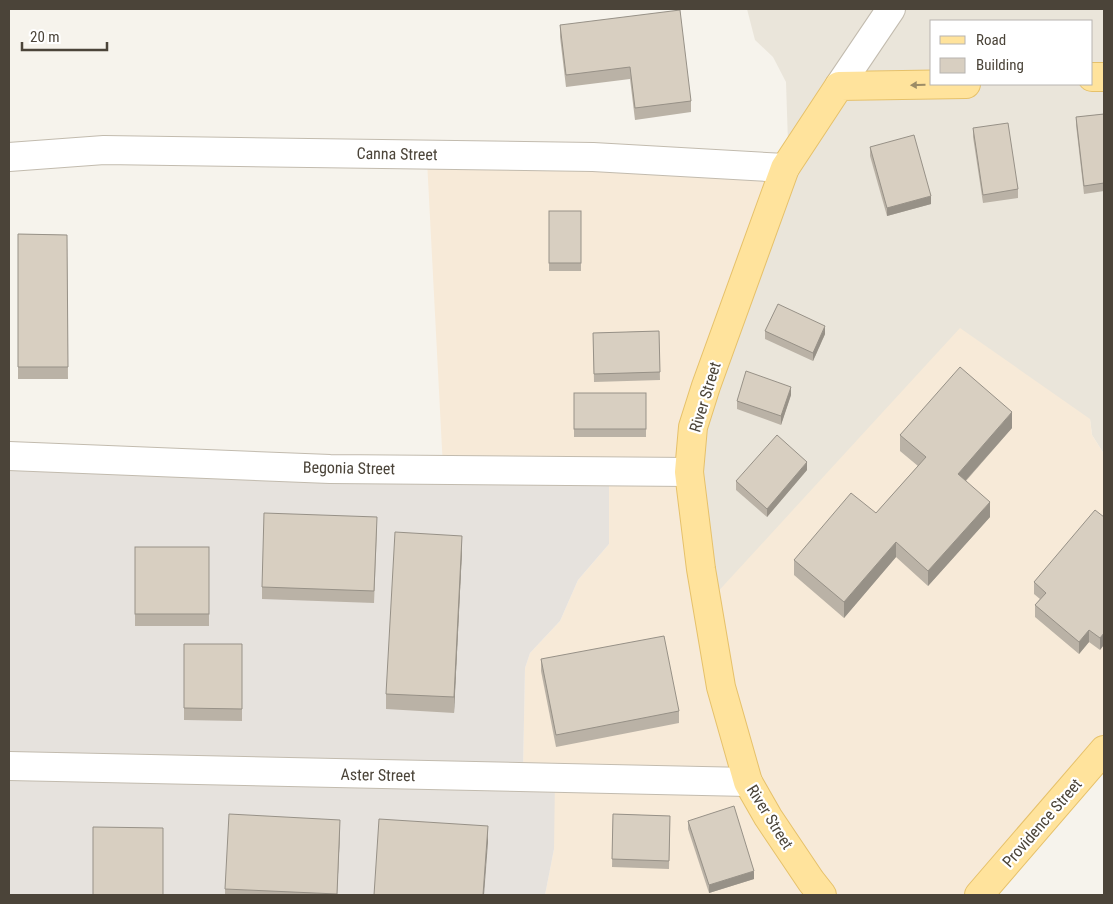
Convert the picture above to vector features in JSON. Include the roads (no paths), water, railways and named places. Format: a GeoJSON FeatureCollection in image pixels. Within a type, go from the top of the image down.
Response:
{"type":"FeatureCollection","features":[{"type":"Feature","properties":{"kind":"main road"},"geometry":{"type":"LineString","coordinates":[[839,86],[930,85]]}},
{"type":"Feature","properties":{"kind":"main road","name":"River Street"},"geometry":{"type":"LineString","coordinates":[[822,895],[773,825],[748,782],[721,687],[701,569],[690,472],[693,427],[785,168],[839,86]]}},
{"type":"Feature","properties":{"kind":"main road","name":"Providence Street"},"geometry":{"type":"LineString","coordinates":[[979,895],[1104,750]]}},
{"type":"Feature","properties":{"kind":"street"},"geometry":{"type":"LineString","coordinates":[[839,86],[891,9]]}},
{"type":"Feature","properties":{"kind":"street","name":"Canna Street"},"geometry":{"type":"LineString","coordinates":[[9,157],[104,150],[593,157],[785,168]]}},
{"type":"Feature","properties":{"kind":"street","name":"Begonia Street"},"geometry":{"type":"LineString","coordinates":[[9,456],[330,469],[690,472]]}},
{"type":"Feature","properties":{"kind":"street","name":"Aster Street"},"geometry":{"type":"LineString","coordinates":[[9,766],[748,782]]}}]}
